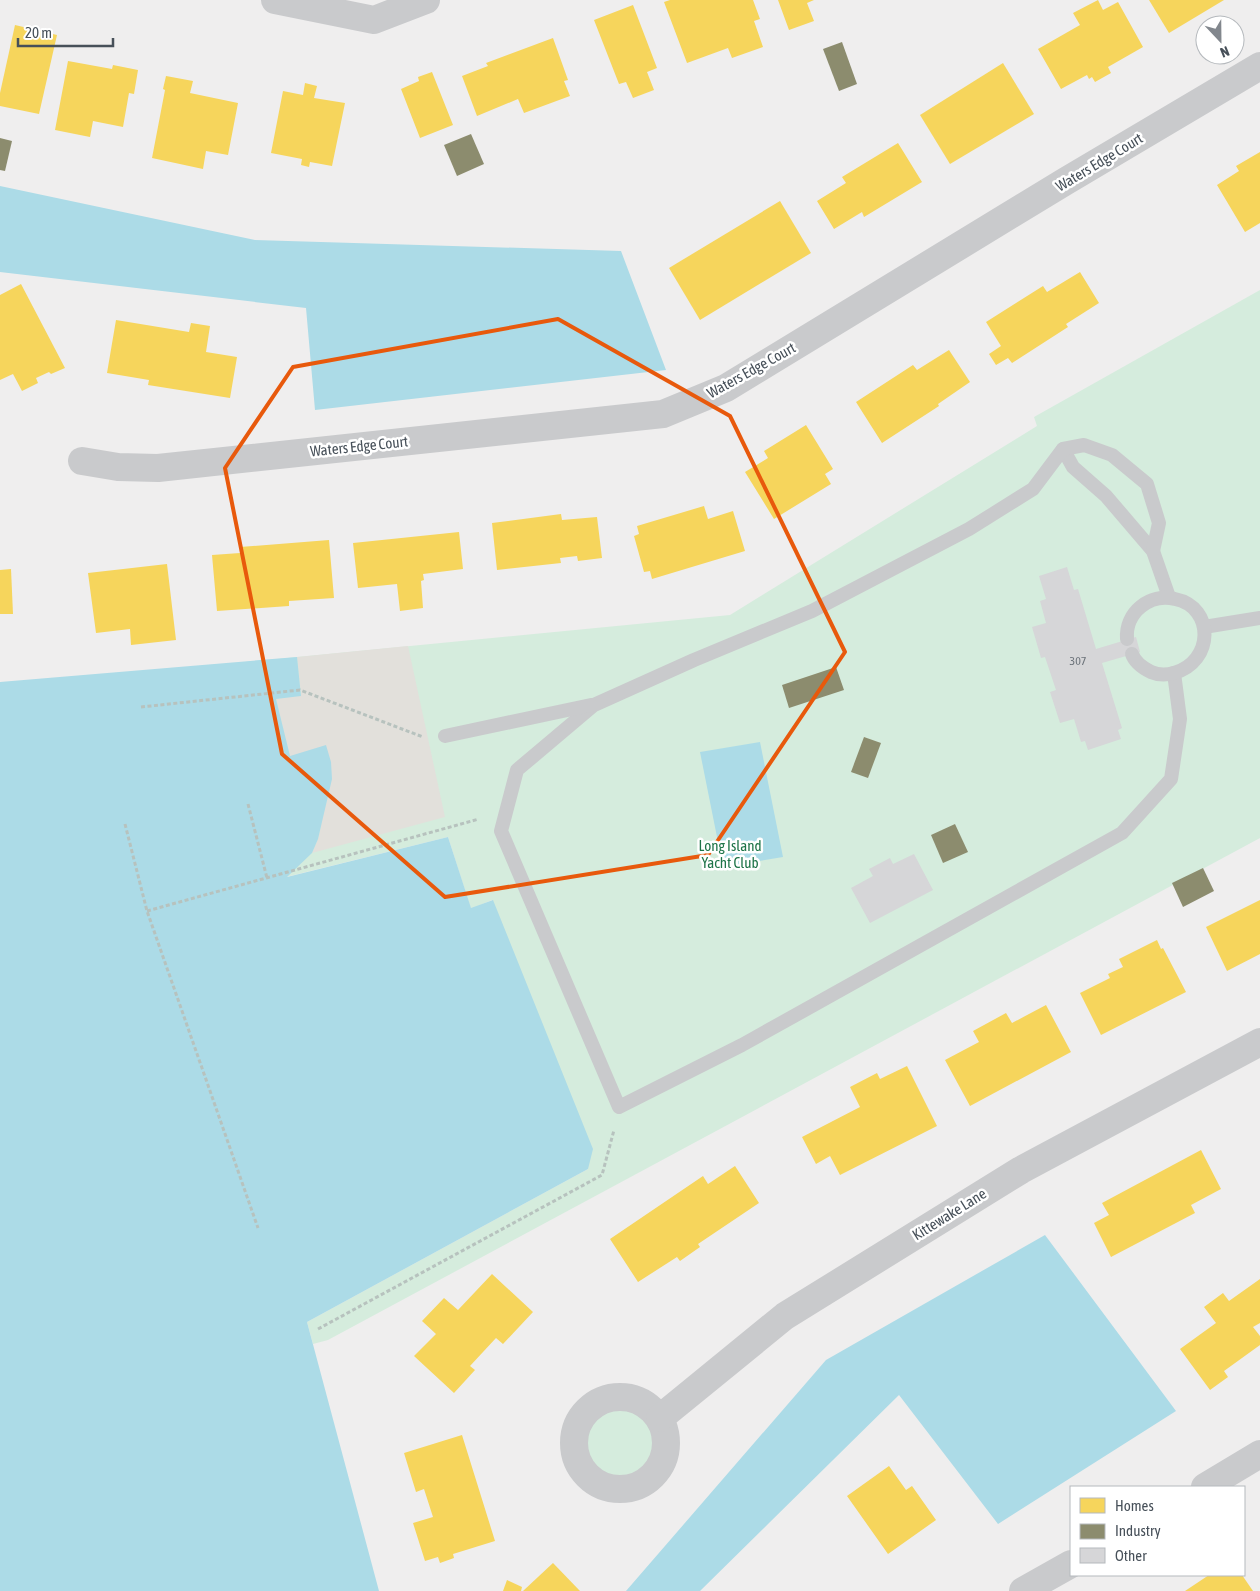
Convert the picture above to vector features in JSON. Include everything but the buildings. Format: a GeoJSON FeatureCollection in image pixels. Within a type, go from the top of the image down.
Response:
{"type":"FeatureCollection","features":[{"type":"Feature","properties":{"kind":"street"},"geometry":{"type":"LineString","coordinates":[[275,0],[374,20],[426,0]]}},
{"type":"Feature","properties":{"kind":"street","name":"Waters Edge Court"},"geometry":{"type":"LineString","coordinates":[[82,461],[118,467],[158,468],[663,414],[726,388],[1066,181],[1260,66]]}},
{"type":"Feature","properties":{"kind":"street","name":"Kittewake Lane"},"geometry":{"type":"LineString","coordinates":[[660,1418],[785,1316],[1021,1170],[1260,1042]]}},
{"type":"Feature","properties":{"kind":"street"},"geometry":{"type":"LineString","coordinates":[[1207,1486],[1260,1454]]}},
{"type":"Feature","properties":{"kind":"street"},"geometry":{"type":"LineString","coordinates":[[1023,1591],[1070,1565]]}},
{"type":"Feature","properties":{"kind":"lane"},"geometry":{"type":"LineString","coordinates":[[445,736],[594,705],[694,660],[812,611],[969,529],[1033,489],[1063,448],[1084,445],[1112,455],[1147,484],[1159,523],[1153,551]]}},
{"type":"Feature","properties":{"kind":"lane"},"geometry":{"type":"LineString","coordinates":[[1063,448],[1073,467],[1106,496],[1153,551],[1169,597]]}},
{"type":"Feature","properties":{"kind":"lane"},"geometry":{"type":"LineString","coordinates":[[1127,639],[1129,622],[1136,611],[1145,603],[1156,598],[1169,597],[1191,606],[1199,616],[1204,627],[1201,653],[1193,664],[1181,671],[1168,675],[1155,673],[1143,668],[1133,658],[1132,654]]}},
{"type":"Feature","properties":{"kind":"lane"},"geometry":{"type":"LineString","coordinates":[[1204,627],[1260,618]]}},
{"type":"Feature","properties":{"kind":"lane"},"geometry":{"type":"LineString","coordinates":[[594,705],[517,770],[501,830],[619,1107],[742,1045],[1122,833],[1171,779],[1180,719],[1174,673]]}},
{"type":"Feature","properties":{"kind":"path"},"geometry":{"type":"LineString","coordinates":[[141,707],[300,690],[426,738]]}},
{"type":"Feature","properties":{"kind":"path"},"geometry":{"type":"LineString","coordinates":[[248,804],[267,878]]}},
{"type":"Feature","properties":{"kind":"path"},"geometry":{"type":"LineString","coordinates":[[125,824],[147,911],[258,1228]]}},
{"type":"Feature","properties":{"kind":"path"},"geometry":{"type":"LineString","coordinates":[[147,911],[456,826]]}},
{"type":"Feature","properties":{"kind":"path"},"geometry":{"type":"LineString","coordinates":[[318,1329],[602,1175],[609,1148]]}},
{"type":"Feature","properties":{"kind":"highlighted area"},"geometry":{"type":"Polygon","coordinates":[[[558,319],[730,416],[845,652],[708,855],[445,897],[282,754],[225,468],[293,367],[558,319]]]}},
{"type":"Feature","properties":{"kind":"green space","name":"Long Island Yacht Club"},"geometry":{"type":"Polygon","coordinates":[[[1260,290],[1260,838],[328,1340],[313,1344],[307,1322],[588,1169],[492,900],[471,909],[448,837],[286,877],[246,662],[730,615],[1037,426],[1034,417],[1260,290]]]}},
{"type":"Feature","properties":{"kind":"green space"},"geometry":{"type":"Polygon","coordinates":[[[620,1403],[636,1406],[649,1415],[658,1428],[661,1444],[658,1460],[649,1473],[636,1482],[620,1485],[604,1482],[591,1473],[582,1460],[579,1444],[582,1428],[591,1415],[604,1406],[620,1403]]]}},
{"type":"Feature","properties":{"kind":"sand"},"geometry":{"type":"Polygon","coordinates":[[[408,646],[445,817],[312,853],[321,826],[290,757],[276,699],[301,695],[297,657],[408,646]]]}},
{"type":"Feature","properties":{"kind":"water"},"geometry":{"type":"Polygon","coordinates":[[[0,186],[255,240],[621,251],[666,370],[315,410],[306,308],[0,272],[0,186]]]}},
{"type":"Feature","properties":{"kind":"water"},"geometry":{"type":"Polygon","coordinates":[[[297,657],[301,696],[276,699],[290,756],[326,745],[331,762],[332,779],[318,839],[312,853],[287,877],[448,837],[471,908],[493,900],[593,1149],[588,1169],[307,1322],[379,1591],[0,1591],[0,682],[297,657]]]}},
{"type":"Feature","properties":{"kind":"water"},"geometry":{"type":"Polygon","coordinates":[[[760,742],[783,857],[723,867],[700,752],[760,742]]]}},
{"type":"Feature","properties":{"kind":"water"},"geometry":{"type":"Polygon","coordinates":[[[1045,1235],[1176,1411],[998,1524],[899,1395],[700,1591],[626,1591],[826,1360],[1045,1235]]]}}]}
